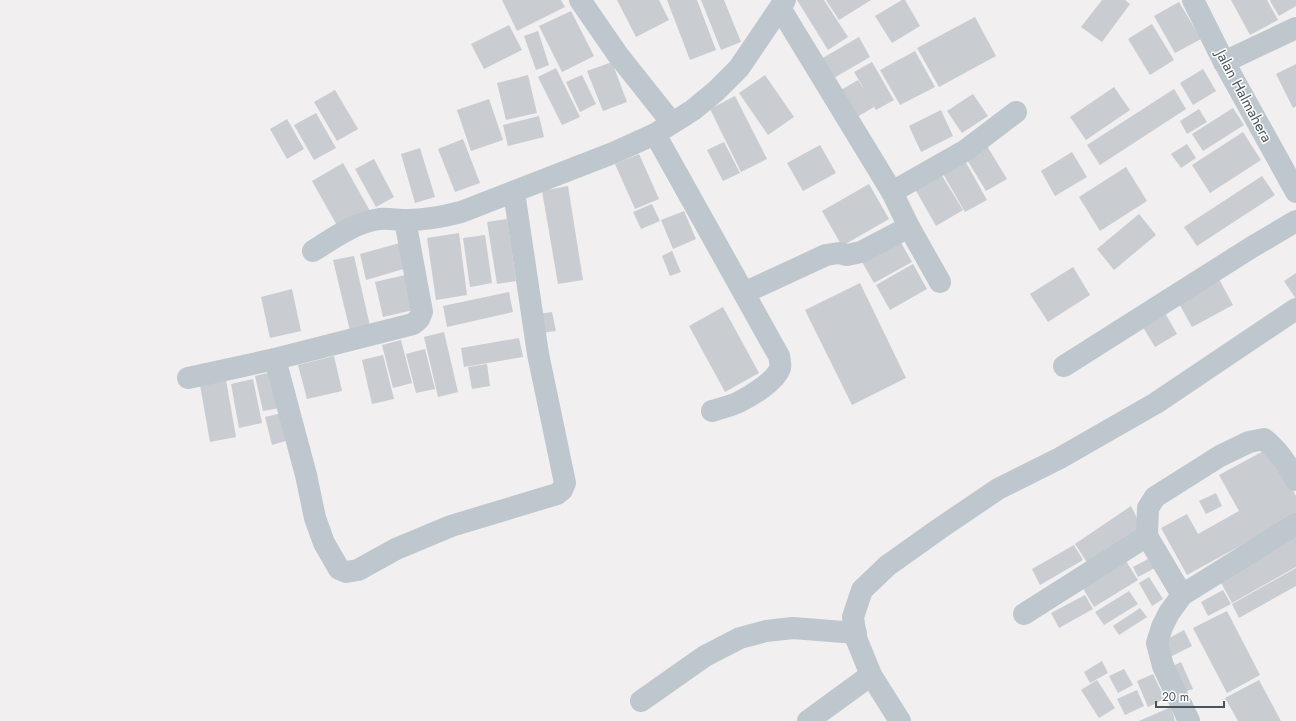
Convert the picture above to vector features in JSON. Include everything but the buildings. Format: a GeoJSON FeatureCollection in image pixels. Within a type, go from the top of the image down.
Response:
{"type":"FeatureCollection","features":[{"type":"Feature","properties":{"kind":"street"},"geometry":{"type":"LineString","coordinates":[[580,0],[618,55],[664,128],[744,293],[779,356],[780,369],[776,376],[765,386],[739,402],[712,411]]}},
{"type":"Feature","properties":{"kind":"street","name":"Jalan Halmahera"},"geometry":{"type":"LineString","coordinates":[[1193,0],[1224,62],[1296,192]]}},
{"type":"Feature","properties":{"kind":"street"},"geometry":{"type":"LineString","coordinates":[[313,251],[348,230],[366,222],[380,219],[405,220],[437,218],[462,212],[613,153],[664,128],[693,110],[740,68],[783,4],[892,192],[909,227],[940,282]]}},
{"type":"Feature","properties":{"kind":"street"},"geometry":{"type":"LineString","coordinates":[[1224,62],[1296,28]]}},
{"type":"Feature","properties":{"kind":"street"},"geometry":{"type":"LineString","coordinates":[[892,192],[966,150],[1016,112]]}},
{"type":"Feature","properties":{"kind":"street"},"geometry":{"type":"LineString","coordinates":[[275,359],[306,475],[315,518],[324,543],[339,569],[346,572],[358,570],[396,549],[451,526],[557,494],[562,490],[565,482],[538,354],[514,192]]}},
{"type":"Feature","properties":{"kind":"street"},"geometry":{"type":"LineString","coordinates":[[188,378],[275,359],[413,324],[419,319],[422,312],[405,220]]}},
{"type":"Feature","properties":{"kind":"street"},"geometry":{"type":"LineString","coordinates":[[1064,366],[1296,220]]}},
{"type":"Feature","properties":{"kind":"street"},"geometry":{"type":"LineString","coordinates":[[744,293],[826,256],[839,253],[847,255],[862,252],[909,227]]}},
{"type":"Feature","properties":{"kind":"street"},"geometry":{"type":"LineString","coordinates":[[900,721],[871,675],[856,638],[853,617],[862,590],[887,566],[998,489],[1060,458],[1156,403],[1296,309]]}},
{"type":"Feature","properties":{"kind":"street"},"geometry":{"type":"LineString","coordinates":[[1182,595],[1147,536],[1148,508],[1155,497],[1220,456],[1249,442],[1264,439],[1272,446],[1290,469],[1296,480]]}},
{"type":"Feature","properties":{"kind":"street"},"geometry":{"type":"LineString","coordinates":[[1189,721],[1163,666],[1157,643],[1169,612],[1182,595],[1296,524]]}},
{"type":"Feature","properties":{"kind":"street"},"geometry":{"type":"LineString","coordinates":[[1024,614],[1147,536]]}},
{"type":"Feature","properties":{"kind":"street"},"geometry":{"type":"LineString","coordinates":[[641,701],[705,656],[740,638],[766,631],[793,628],[856,633]]}},
{"type":"Feature","properties":{"kind":"street"},"geometry":{"type":"LineString","coordinates":[[808,721],[871,675]]}}]}
